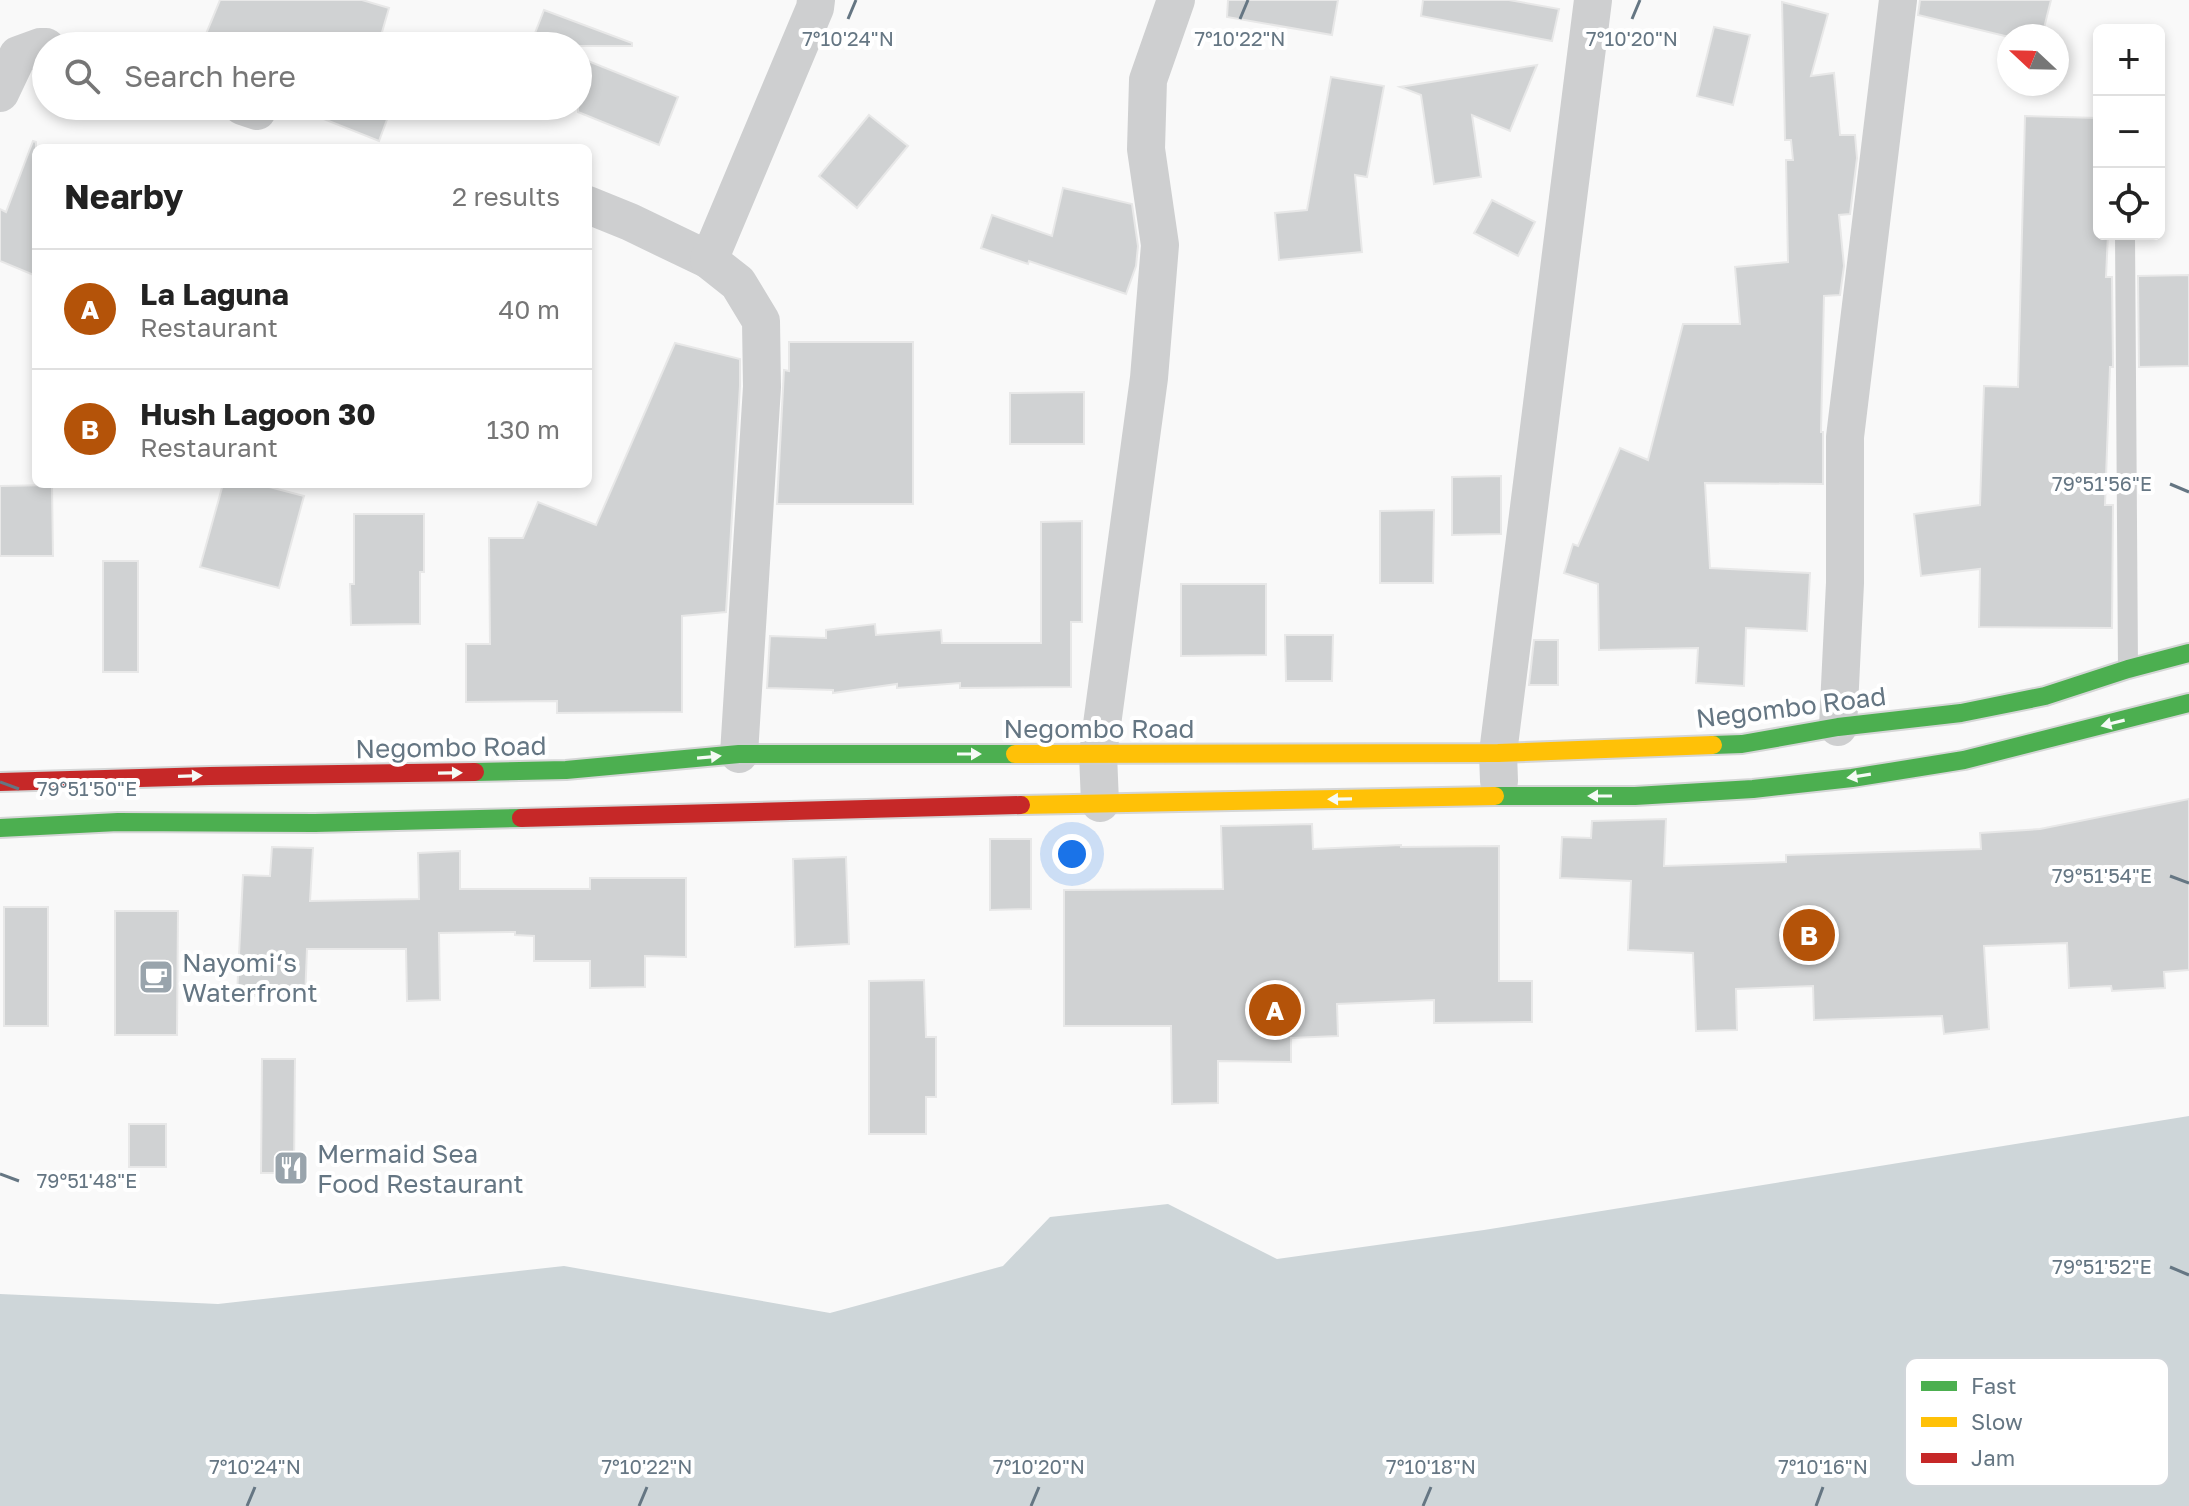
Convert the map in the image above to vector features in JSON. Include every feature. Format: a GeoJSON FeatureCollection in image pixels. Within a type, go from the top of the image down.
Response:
{"type":"FeatureCollection","features":[{"type":"Feature","properties":{"kind":"highway","name":"Negombo Road"},"geometry":{"type":"LineString","coordinates":[[0,782],[566,770],[739,754],[1498,753],[1742,744],[1838,727],[1961,713],[2045,696],[2189,653]]}},
{"type":"Feature","properties":{"kind":"highway"},"geometry":{"type":"LineString","coordinates":[[0,828],[54,824],[315,823],[1100,803],[1635,796],[1753,789],[1852,778],[1964,760],[2189,703]]}},
{"type":"Feature","properties":{"kind":"street"},"geometry":{"type":"LineString","coordinates":[[709,260],[816,0]]}},
{"type":"Feature","properties":{"kind":"street"},"geometry":{"type":"LineString","coordinates":[[1100,803],[1098,754],[1149,378],[1160,245],[1146,149],[1148,80],[1176,0]]}},
{"type":"Feature","properties":{"kind":"street"},"geometry":{"type":"LineString","coordinates":[[1499,796],[1498,753],[1593,0]]}},
{"type":"Feature","properties":{"kind":"street"},"geometry":{"type":"LineString","coordinates":[[1838,727],[1845,583],[1845,437],[1898,0]]}},
{"type":"Feature","properties":{"kind":"street"},"geometry":{"type":"LineString","coordinates":[[0,93],[18,55],[32,50]]}},
{"type":"Feature","properties":{"kind":"street"},"geometry":{"type":"LineString","coordinates":[[592,207],[709,260],[738,283],[761,321],[762,387],[739,754]]}},
{"type":"Feature","properties":{"kind":"lane"},"geometry":{"type":"LineString","coordinates":[[2125,240],[2128,669]]}},
{"type":"Feature","properties":{"kind":"shaded area"},"geometry":{"type":"Polygon","coordinates":[[[2189,1116],[2189,1506],[0,1506],[0,1294],[218,1304],[564,1266],[830,1313],[1003,1266],[1050,1217],[1168,1204],[1277,1259],[1484,1230],[2189,1116]]]}},
{"type":"Feature","properties":{"kind":"building"},"geometry":{"type":"Polygon","coordinates":[[[220,0],[362,0],[389,8],[382,32],[207,32],[220,0]]]}},
{"type":"Feature","properties":{"kind":"building"},"geometry":{"type":"Polygon","coordinates":[[[1228,0],[1338,0],[1332,35],[1227,17],[1228,0]]]}},
{"type":"Feature","properties":{"kind":"building"},"geometry":{"type":"Polygon","coordinates":[[[1423,0],[1509,0],[1559,9],[1552,41],[1421,16],[1423,0]]]}},
{"type":"Feature","properties":{"kind":"building"},"geometry":{"type":"Polygon","coordinates":[[[1920,0],[2051,0],[2045,24],[1997,24],[1997,34],[1918,15],[1920,0]]]}},
{"type":"Feature","properties":{"kind":"building"},"geometry":{"type":"Polygon","coordinates":[[[1782,2],[1828,14],[1811,76],[1834,73],[1840,135],[1855,135],[1857,158],[1850,214],[1839,215],[1844,266],[1840,295],[1824,296],[1823,484],[1705,483],[1710,568],[1810,573],[1807,631],[1746,628],[1744,686],[1696,683],[1698,648],[1599,650],[1598,584],[1564,573],[1573,544],[1578,546],[1620,448],[1648,460],[1683,324],[1740,324],[1735,267],[1788,262],[1786,160],[1793,160],[1791,140],[1785,140],[1782,2]]]}},
{"type":"Feature","properties":{"kind":"building"},"geometry":{"type":"Polygon","coordinates":[[[544,10],[632,43],[632,46],[592,46],[592,32],[535,32],[544,10]]]}},
{"type":"Feature","properties":{"kind":"building"},"geometry":{"type":"Polygon","coordinates":[[[1714,27],[1750,35],[1733,105],[1697,96],[1714,27]]]}},
{"type":"Feature","properties":{"kind":"building"},"geometry":{"type":"Polygon","coordinates":[[[592,63],[678,97],[659,145],[592,118],[592,63]]]}},
{"type":"Feature","properties":{"kind":"building"},"geometry":{"type":"Polygon","coordinates":[[[1537,65],[1510,131],[1472,115],[1481,177],[1434,184],[1421,95],[1400,87],[1537,65]]]}},
{"type":"Feature","properties":{"kind":"building"},"geometry":{"type":"Polygon","coordinates":[[[1331,77],[1384,86],[1367,177],[1355,175],[1362,252],[1279,260],[1275,213],[1307,210],[1331,77]]]}},
{"type":"Feature","properties":{"kind":"building"},"geometry":{"type":"Polygon","coordinates":[[[869,115],[908,146],[857,208],[819,176],[869,115]]]}},
{"type":"Feature","properties":{"kind":"building"},"geometry":{"type":"Polygon","coordinates":[[[2025,116],[2093,118],[2093,240],[2108,240],[2106,277],[2112,277],[2113,367],[2110,367],[2105,505],[2113,505],[2112,628],[1979,627],[1980,569],[1921,576],[1914,514],[1980,505],[1984,386],[2018,387],[2025,116]]]}},
{"type":"Feature","properties":{"kind":"building"},"geometry":{"type":"Polygon","coordinates":[[[326,120],[387,120],[379,141],[326,120]]]}},
{"type":"Feature","properties":{"kind":"building"},"geometry":{"type":"Polygon","coordinates":[[[33,141],[36,142],[32,144],[32,274],[0,261],[0,209],[6,212],[33,141]]]}},
{"type":"Feature","properties":{"kind":"building"},"geometry":{"type":"Polygon","coordinates":[[[1063,188],[1132,204],[1138,246],[1136,266],[1126,294],[981,248],[992,215],[1052,236],[1063,188]]]}},
{"type":"Feature","properties":{"kind":"building"},"geometry":{"type":"Polygon","coordinates":[[[1492,200],[1535,222],[1518,256],[1474,233],[1492,200]]]}},
{"type":"Feature","properties":{"kind":"building"},"geometry":{"type":"Polygon","coordinates":[[[2189,275],[2189,366],[2139,367],[2138,276],[2189,275]]]}},
{"type":"Feature","properties":{"kind":"building"},"geometry":{"type":"Polygon","coordinates":[[[789,342],[913,342],[913,504],[777,504],[784,370],[789,371],[789,342]]]}},
{"type":"Feature","properties":{"kind":"building"},"geometry":{"type":"Polygon","coordinates":[[[675,343],[740,359],[726,612],[682,616],[682,712],[557,713],[557,701],[466,702],[466,644],[490,644],[489,538],[523,538],[538,502],[596,525],[675,343]]]}},
{"type":"Feature","properties":{"kind":"building"},"geometry":{"type":"Polygon","coordinates":[[[1084,392],[1084,444],[1010,444],[1010,393],[1084,392]]]}},
{"type":"Feature","properties":{"kind":"building"},"geometry":{"type":"Polygon","coordinates":[[[1501,476],[1501,534],[1452,535],[1452,477],[1501,476]]]}},
{"type":"Feature","properties":{"kind":"building"},"geometry":{"type":"Polygon","coordinates":[[[0,486],[52,488],[53,556],[0,556],[0,486]]]}},
{"type":"Feature","properties":{"kind":"building"},"geometry":{"type":"Polygon","coordinates":[[[222,488],[273,488],[304,496],[279,588],[200,567],[222,488]]]}},
{"type":"Feature","properties":{"kind":"building"},"geometry":{"type":"Polygon","coordinates":[[[1434,510],[1433,583],[1380,583],[1380,511],[1434,510]]]}},
{"type":"Feature","properties":{"kind":"building"},"geometry":{"type":"Polygon","coordinates":[[[354,514],[424,514],[420,624],[351,625],[354,514]]]}},
{"type":"Feature","properties":{"kind":"building"},"geometry":{"type":"Polygon","coordinates":[[[1082,521],[1082,622],[1071,622],[1071,687],[960,688],[960,683],[897,688],[897,684],[833,693],[833,690],[767,688],[770,636],[826,638],[826,630],[875,624],[876,635],[941,630],[942,643],[1041,643],[1041,522],[1082,521]]]}},
{"type":"Feature","properties":{"kind":"building"},"geometry":{"type":"Polygon","coordinates":[[[103,561],[138,561],[138,672],[103,672],[103,561]]]}},
{"type":"Feature","properties":{"kind":"building"},"geometry":{"type":"Polygon","coordinates":[[[1181,584],[1266,584],[1266,655],[1181,656],[1181,584]]]}},
{"type":"Feature","properties":{"kind":"building"},"geometry":{"type":"Polygon","coordinates":[[[1285,635],[1333,635],[1332,681],[1286,681],[1285,635]]]}},
{"type":"Feature","properties":{"kind":"building"},"geometry":{"type":"Polygon","coordinates":[[[1534,640],[1558,640],[1558,685],[1529,685],[1534,640]]]}},
{"type":"Feature","properties":{"kind":"building"},"geometry":{"type":"Polygon","coordinates":[[[2189,799],[2189,970],[2164,972],[2165,988],[2112,991],[2111,986],[2069,988],[2067,943],[1984,946],[1989,1029],[1944,1034],[1942,1016],[1814,1020],[1813,986],[1736,989],[1737,1030],[1696,1031],[1693,953],[1628,950],[1631,881],[1560,878],[1562,837],[1591,838],[1592,821],[1666,819],[1664,866],[1786,862],[1786,855],[1981,849],[1980,833],[2040,829],[2189,799]]]}},
{"type":"Feature","properties":{"kind":"building"},"geometry":{"type":"Polygon","coordinates":[[[1312,824],[1313,849],[1401,845],[1499,846],[1499,981],[1532,981],[1532,1022],[1434,1023],[1434,1000],[1337,1004],[1338,1036],[1291,1038],[1291,1062],[1218,1061],[1218,1103],[1172,1104],[1171,1026],[1064,1026],[1064,890],[1223,889],[1221,826],[1312,824]]]}},
{"type":"Feature","properties":{"kind":"building"},"geometry":{"type":"Polygon","coordinates":[[[990,839],[1031,839],[1031,909],[990,910],[990,839]]]}},
{"type":"Feature","properties":{"kind":"building"},"geometry":{"type":"Polygon","coordinates":[[[272,847],[313,848],[310,901],[419,899],[418,853],[460,851],[460,889],[590,889],[590,878],[686,878],[686,957],[645,956],[645,987],[590,988],[590,961],[534,961],[534,936],[515,935],[515,932],[439,933],[440,1000],[407,1001],[406,949],[307,949],[305,999],[237,995],[243,875],[270,876],[272,847]]]}},
{"type":"Feature","properties":{"kind":"building"},"geometry":{"type":"Polygon","coordinates":[[[846,857],[849,944],[795,947],[793,859],[846,857]]]}},
{"type":"Feature","properties":{"kind":"building"},"geometry":{"type":"Polygon","coordinates":[[[4,907],[48,907],[48,1026],[4,1026],[4,907]]]}},
{"type":"Feature","properties":{"kind":"building"},"geometry":{"type":"Polygon","coordinates":[[[115,911],[178,911],[177,1035],[115,1035],[115,911]]]}},
{"type":"Feature","properties":{"kind":"building"},"geometry":{"type":"Polygon","coordinates":[[[924,980],[926,1037],[936,1037],[936,1097],[926,1097],[926,1134],[869,1134],[869,981],[924,980]]]}},
{"type":"Feature","properties":{"kind":"building"},"geometry":{"type":"Polygon","coordinates":[[[262,1059],[295,1059],[294,1173],[261,1173],[262,1059]]]}},
{"type":"Feature","properties":{"kind":"building"},"geometry":{"type":"Polygon","coordinates":[[[129,1124],[166,1124],[166,1167],[129,1167],[129,1124]]]}},
{"type":"Feature","properties":{"kind":"traffic: fast"},"geometry":{"type":"LineString","coordinates":[[1713,745],[1742,744],[1838,727],[1961,713],[2045,696],[2189,653]]}},
{"type":"Feature","properties":{"kind":"traffic: fast"},"geometry":{"type":"LineString","coordinates":[[1495,796],[1635,796],[1753,789],[1852,778],[1964,760],[2189,703]]}},
{"type":"Feature","properties":{"kind":"traffic: fast"},"geometry":{"type":"LineString","coordinates":[[475,772],[566,770],[739,754],[1015,754]]}},
{"type":"Feature","properties":{"kind":"traffic: fast"},"geometry":{"type":"LineString","coordinates":[[0,828],[118,822],[315,823],[521,818]]}},
{"type":"Feature","properties":{"kind":"traffic: slow"},"geometry":{"type":"LineString","coordinates":[[1015,754],[1498,753],[1713,745]]}},
{"type":"Feature","properties":{"kind":"traffic: slow"},"geometry":{"type":"LineString","coordinates":[[1021,805],[1495,796]]}},
{"type":"Feature","properties":{"kind":"traffic: jam"},"geometry":{"type":"LineString","coordinates":[[0,782],[475,772]]}},
{"type":"Feature","properties":{"kind":"traffic: jam"},"geometry":{"type":"LineString","coordinates":[[521,818],[1021,805]]}},
{"type":"Feature","properties":{"kind":"place","name":"Hush Lagoon 30"},"geometry":{"type":"Point","coordinates":[1809,935]}},
{"type":"Feature","properties":{"kind":"place","name":"Nayomi‘s Waterfront"},"geometry":{"type":"Point","coordinates":[156,977]}},
{"type":"Feature","properties":{"kind":"place","name":"La Laguna"},"geometry":{"type":"Point","coordinates":[1275,1010]}},
{"type":"Feature","properties":{"kind":"place","name":"Mermaid Sea Food Restaurant"},"geometry":{"type":"Point","coordinates":[291,1168]}}]}
